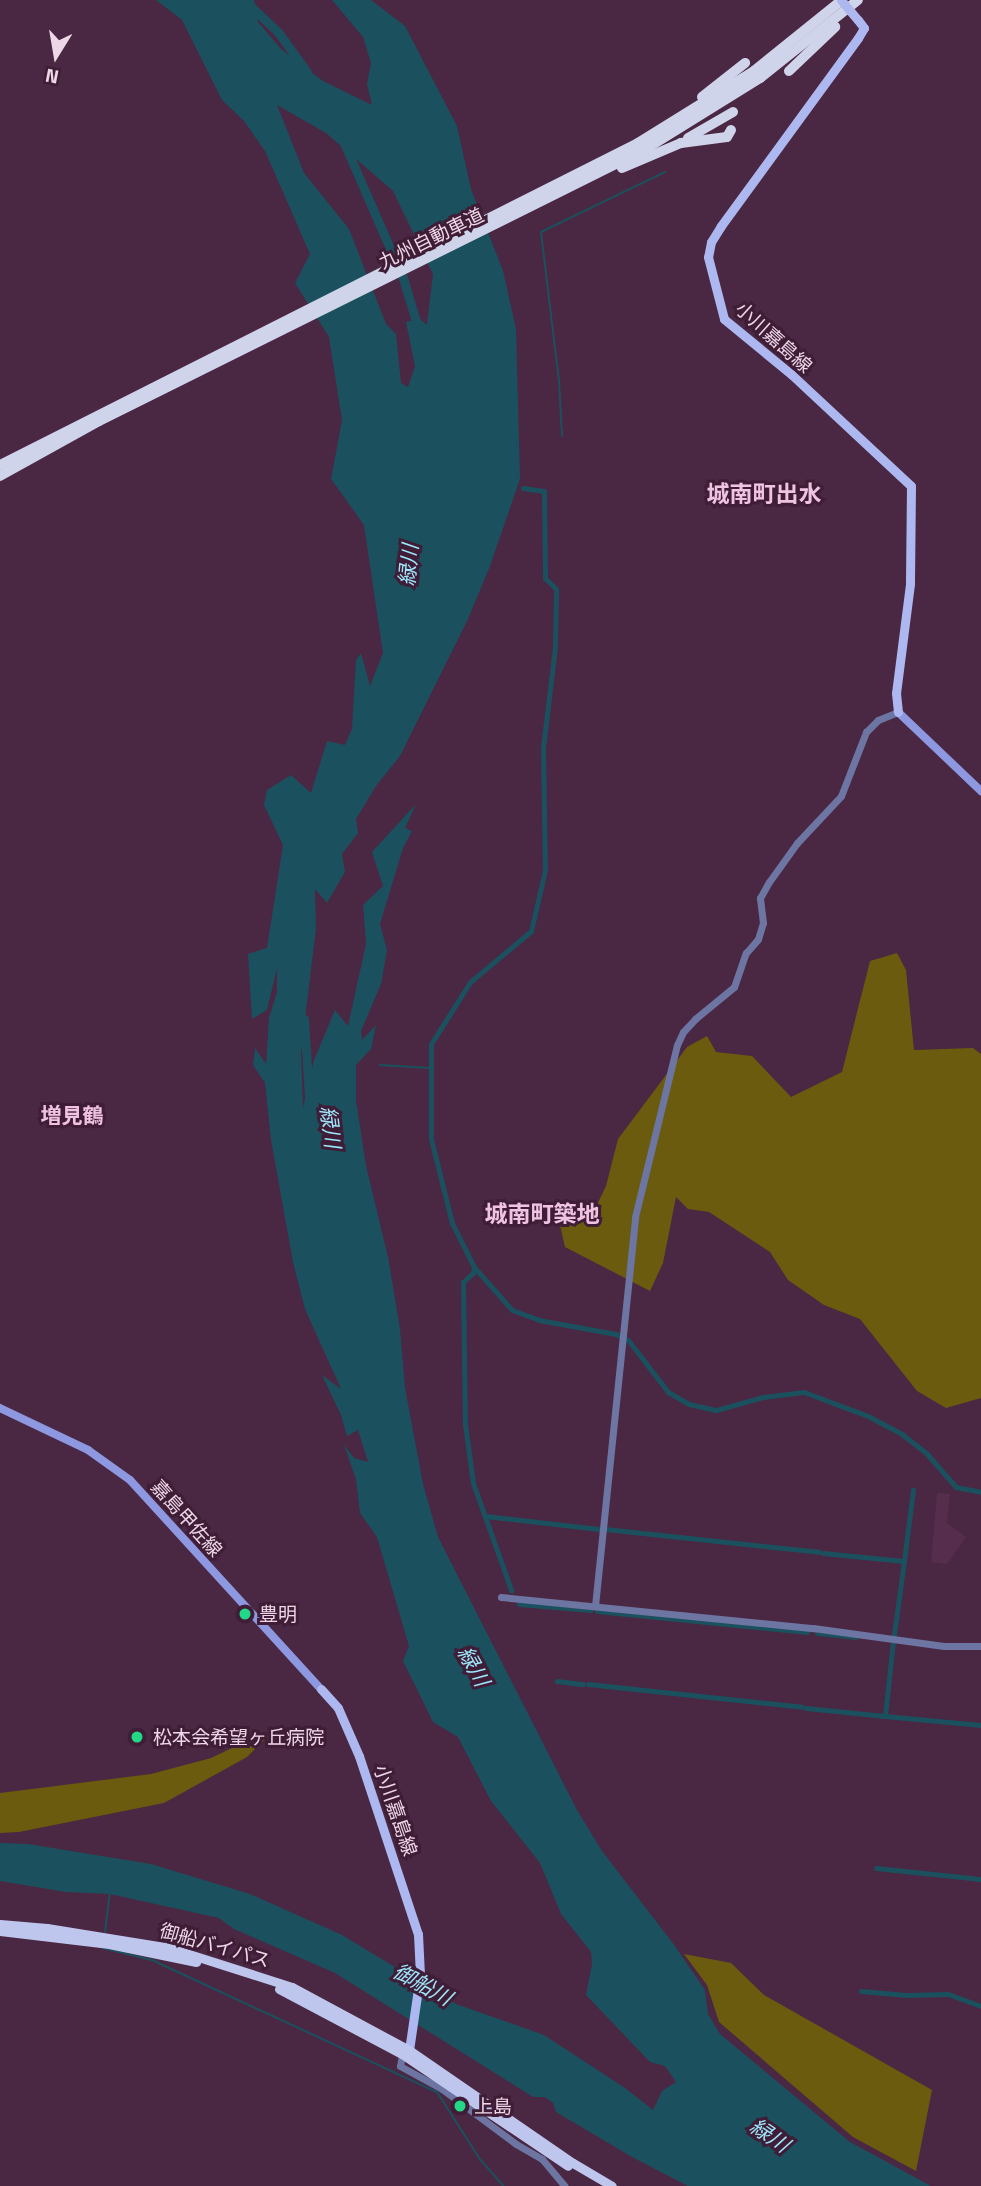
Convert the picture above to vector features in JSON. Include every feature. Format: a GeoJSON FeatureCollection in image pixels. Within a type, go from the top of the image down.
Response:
{"type":"FeatureCollection","features":[{"type":"Feature","properties":{"kind":"highway","name":"九州自動車道"},"geometry":{"type":"LineString","coordinates":[[599,169],[744,77],[841,0]]}},
{"type":"Feature","properties":{"kind":"highway","name":"九州自動車道"},"geometry":{"type":"LineString","coordinates":[[0,465],[676,132],[751,84],[860,0]]}},
{"type":"Feature","properties":{"kind":"highway"},"geometry":{"type":"LineString","coordinates":[[789,71],[860,0]]}},
{"type":"Feature","properties":{"kind":"highway"},"geometry":{"type":"LineString","coordinates":[[599,169],[687,108],[745,63]]}},
{"type":"Feature","properties":{"kind":"highway"},"geometry":{"type":"LineString","coordinates":[[599,169],[639,162],[681,143],[733,112]]}},
{"type":"Feature","properties":{"kind":"highway"},"geometry":{"type":"LineString","coordinates":[[681,143],[727,137],[731,130]]}},
{"type":"Feature","properties":{"kind":"highway","name":"九州自動車道"},"geometry":{"type":"LineString","coordinates":[[0,476],[220,357]]}},
{"type":"Feature","properties":{"kind":"highway","name":"御船バイパス"},"geometry":{"type":"LineString","coordinates":[[0,1924],[134,1941],[210,1959],[292,1987],[405,2050]]}},
{"type":"Feature","properties":{"kind":"highway","name":"御船バイパス"},"geometry":{"type":"LineString","coordinates":[[0,1931],[109,1944],[209,1965],[290,1993],[405,2050]]}},
{"type":"Feature","properties":{"kind":"highway"},"geometry":{"type":"LineString","coordinates":[[405,2050],[599,2186]]}},
{"type":"Feature","properties":{"kind":"highway"},"geometry":{"type":"LineString","coordinates":[[405,2050],[573,2163],[612,2186]]}},
{"type":"Feature","properties":{"kind":"main road","name":"小川嘉島線"},"geometry":{"type":"LineString","coordinates":[[841,0],[864,28],[721,226],[711,242],[708,257],[724,319],[790,374],[911,486],[910,584],[896,693],[898,712]]}},
{"type":"Feature","properties":{"kind":"main road"},"geometry":{"type":"LineString","coordinates":[[898,712],[981,791]]}},
{"type":"Feature","properties":{"kind":"main road","name":"嘉島甲佐線"},"geometry":{"type":"LineString","coordinates":[[0,1408],[88,1450],[130,1480],[321,1689]]}},
{"type":"Feature","properties":{"kind":"main road","name":"小川嘉島線"},"geometry":{"type":"LineString","coordinates":[[321,1689],[338,1708],[359,1756],[414,1918],[419,1965],[405,2050]]}},
{"type":"Feature","properties":{"kind":"street"},"geometry":{"type":"LineString","coordinates":[[595,1606],[635,1217],[677,1045],[683,1032],[695,1019],[734,987],[746,953],[758,939],[762,923],[760,898],[797,844],[841,796],[866,732],[878,720],[898,712]]}},
{"type":"Feature","properties":{"kind":"street"},"geometry":{"type":"LineString","coordinates":[[501,1597],[813,1628],[944,1646],[981,1646]]}},
{"type":"Feature","properties":{"kind":"street"},"geometry":{"type":"LineString","coordinates":[[405,2050],[400,2066],[442,2089],[516,2144],[542,2159],[565,2186]]}},
{"type":"Feature","properties":{"kind":"shaded area"},"geometry":{"type":"Polygon","coordinates":[[[897,953],[906,970],[914,1050],[973,1048],[981,1054],[981,1398],[946,1408],[917,1391],[860,1319],[824,1305],[788,1280],[770,1252],[709,1212],[688,1209],[676,1197],[663,1263],[650,1291],[565,1247],[559,1221],[595,1209],[606,1186],[618,1139],[687,1047],[707,1036],[716,1052],[752,1056],[791,1097],[842,1072],[870,961],[897,953]]]}},
{"type":"Feature","properties":{"kind":"shaded area"},"geometry":{"type":"Polygon","coordinates":[[[937,1493],[950,1494],[947,1523],[966,1537],[947,1564],[931,1562],[937,1493]]]}},
{"type":"Feature","properties":{"kind":"shaded area"},"geometry":{"type":"Polygon","coordinates":[[[259,1735],[268,1736],[247,1757],[164,1803],[19,1832],[0,1833],[0,1793],[151,1774],[211,1758],[259,1735]]]}},
{"type":"Feature","properties":{"kind":"shaded area"},"geometry":{"type":"Polygon","coordinates":[[[684,1954],[731,1963],[764,1995],[932,2090],[916,2171],[853,2137],[719,2022],[707,1985],[684,1954]]]}},
{"type":"Feature","properties":{"kind":"water"},"geometry":{"type":"Polygon","coordinates":[[[156,0],[254,0],[258,22],[281,49],[323,81],[372,105],[367,84],[371,63],[363,37],[332,0],[371,0],[405,26],[457,126],[471,189],[503,271],[516,329],[520,479],[490,566],[468,619],[400,756],[376,786],[356,819],[358,833],[342,854],[345,872],[327,903],[315,889],[316,928],[301,1052],[303,1108],[314,1060],[335,1010],[348,1026],[366,944],[363,905],[383,886],[372,852],[416,804],[405,828],[412,831],[403,848],[380,924],[387,950],[381,984],[361,1031],[362,1040],[376,1025],[371,1049],[356,1065],[356,1100],[366,1166],[388,1257],[400,1329],[405,1388],[423,1484],[438,1537],[577,1810],[602,1851],[705,1990],[708,2014],[720,2034],[850,2142],[931,2186],[688,2186],[556,2112],[553,2103],[545,2097],[533,2097],[335,1973],[234,1929],[219,1918],[110,1894],[66,1892],[0,1881],[0,1843],[28,1844],[151,1864],[250,1894],[342,1935],[456,2004],[544,2035],[625,2088],[653,2110],[662,2091],[676,2082],[665,2066],[650,2062],[586,1995],[592,1964],[591,1952],[561,1914],[540,1863],[491,1801],[458,1737],[433,1722],[403,1661],[409,1646],[377,1537],[360,1513],[356,1479],[344,1445],[354,1458],[368,1462],[358,1430],[347,1436],[341,1415],[322,1375],[341,1389],[305,1309],[293,1262],[271,1140],[265,1083],[253,1065],[255,1048],[266,1064],[269,1018],[277,992],[277,968],[267,1010],[252,1019],[248,954],[267,948],[283,845],[264,805],[267,790],[291,775],[311,793],[327,741],[345,745],[352,729],[356,660],[361,653],[370,686],[383,653],[364,525],[331,479],[342,420],[329,337],[295,283],[310,254],[265,151],[244,121],[222,100],[182,20],[156,0]],[[277,105],[304,173],[349,229],[386,324],[396,334],[401,383],[408,387],[415,366],[406,322],[420,319],[427,325],[433,274],[393,191],[326,133],[277,105]]]}},
{"type":"Feature","properties":{"kind":"waterway","name":"緑川"},"geometry":{"type":"LineString","coordinates":[[244,0],[278,32],[307,72]]}},
{"type":"Feature","properties":{"kind":"waterway","name":"緑川"},"geometry":{"type":"LineString","coordinates":[[344,143],[403,278],[418,328]]}},
{"type":"Feature","properties":{"kind":"waterway"},"geometry":{"type":"LineString","coordinates":[[562,436],[559,381],[541,232],[665,172]]}},
{"type":"Feature","properties":{"kind":"waterway"},"geometry":{"type":"LineString","coordinates":[[523,488],[544,491],[545,578],[556,589],[555,647],[543,748],[545,870],[531,931],[470,982],[431,1044],[431,1139],[452,1223],[474,1267],[512,1310],[539,1320],[616,1334],[628,1340],[668,1392],[689,1404],[716,1410],[763,1397],[804,1392],[868,1416],[903,1435],[927,1454],[956,1487],[981,1492]]}},
{"type":"Feature","properties":{"kind":"waterway","name":"緑川"},"geometry":{"type":"LineString","coordinates":[[304,1019],[309,1096]]}},
{"type":"Feature","properties":{"kind":"waterway"},"geometry":{"type":"LineString","coordinates":[[380,1065],[431,1068]]}},
{"type":"Feature","properties":{"kind":"waterway"},"geometry":{"type":"LineString","coordinates":[[474,1267],[473,1273],[463,1282],[465,1424],[473,1483],[511,1590]]}},
{"type":"Feature","properties":{"kind":"waterway"},"geometry":{"type":"LineString","coordinates":[[904,1561],[913,1490]]}},
{"type":"Feature","properties":{"kind":"waterway"},"geometry":{"type":"LineString","coordinates":[[485,1516],[599,1529]]}},
{"type":"Feature","properties":{"kind":"waterway"},"geometry":{"type":"LineString","coordinates":[[605,1529],[819,1552]]}},
{"type":"Feature","properties":{"kind":"waterway"},"geometry":{"type":"LineString","coordinates":[[823,1553],[904,1561],[894,1634]]}},
{"type":"Feature","properties":{"kind":"waterway"},"geometry":{"type":"LineString","coordinates":[[519,1604],[591,1610]]}},
{"type":"Feature","properties":{"kind":"waterway"},"geometry":{"type":"LineString","coordinates":[[597,1611],[807,1632]]}},
{"type":"Feature","properties":{"kind":"waterway"},"geometry":{"type":"LineString","coordinates":[[817,1633],[856,1637]]}},
{"type":"Feature","properties":{"kind":"waterway"},"geometry":{"type":"LineString","coordinates":[[806,1708],[885,1716],[893,1641]]}},
{"type":"Feature","properties":{"kind":"waterway"},"geometry":{"type":"LineString","coordinates":[[557,1681],[583,1684]]}},
{"type":"Feature","properties":{"kind":"waterway"},"geometry":{"type":"LineString","coordinates":[[588,1684],[802,1707]]}},
{"type":"Feature","properties":{"kind":"waterway"},"geometry":{"type":"LineString","coordinates":[[885,1716],[981,1725]]}},
{"type":"Feature","properties":{"kind":"waterway"},"geometry":{"type":"LineString","coordinates":[[876,1868],[981,1879]]}},
{"type":"Feature","properties":{"kind":"waterway"},"geometry":{"type":"LineString","coordinates":[[105,1932],[110,1893]]}},
{"type":"Feature","properties":{"kind":"waterway"},"geometry":{"type":"LineString","coordinates":[[103,1948],[152,1960],[437,2092],[479,2158],[503,2186]]}},
{"type":"Feature","properties":{"kind":"waterway"},"geometry":{"type":"LineString","coordinates":[[861,1991],[906,1995],[948,1994],[981,2006]]}},
{"type":"Feature","properties":{"kind":"place","name":"豊明"},"geometry":{"type":"Point","coordinates":[245,1614]}},
{"type":"Feature","properties":{"kind":"place","name":"松本会希望ヶ丘病院"},"geometry":{"type":"Point","coordinates":[137,1737]}},
{"type":"Feature","properties":{"kind":"place","name":"上島"},"geometry":{"type":"Point","coordinates":[460,2106]}},
{"type":"Feature","properties":{"kind":"district","name":"城南町出水"},"geometry":{"type":"Point","coordinates":[764,494]}},
{"type":"Feature","properties":{"kind":"district","name":"増見鶴"},"geometry":{"type":"Point","coordinates":[72,1115]}},
{"type":"Feature","properties":{"kind":"district","name":"城南町築地"},"geometry":{"type":"Point","coordinates":[542,1214]}},
{"type":"Feature","properties":{"kind":"water label","name":"御船川"},"geometry":{"type":"Point","coordinates":[423,1984]}}]}
